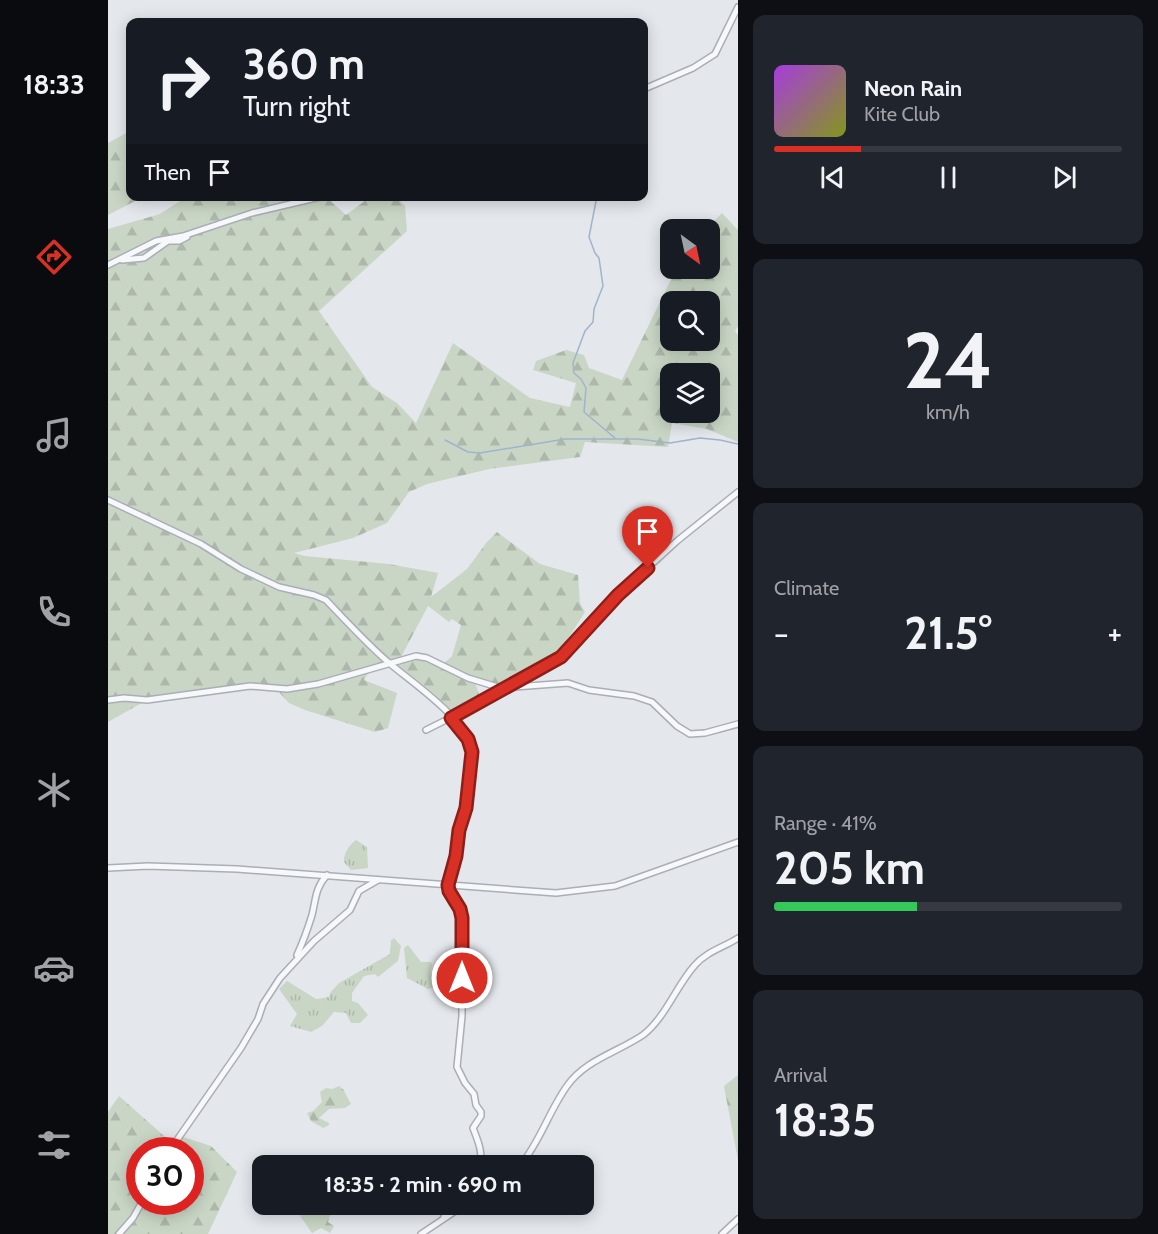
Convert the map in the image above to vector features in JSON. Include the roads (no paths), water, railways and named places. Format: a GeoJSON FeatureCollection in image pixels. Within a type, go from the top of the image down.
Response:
{"type":"FeatureCollection","features":[{"type":"Feature","properties":{"kind":"street"},"geometry":{"type":"LineString","coordinates":[[648,86],[693,68],[715,54],[738,7]]}},
{"type":"Feature","properties":{"kind":"street"},"geometry":{"type":"LineString","coordinates":[[108,265],[156,241],[303,201]]}},
{"type":"Feature","properties":{"kind":"street"},"geometry":{"type":"LineString","coordinates":[[120,260],[144,258],[168,241],[180,241],[194,232]]}},
{"type":"Feature","properties":{"kind":"street"},"geometry":{"type":"LineString","coordinates":[[426,730],[561,657],[618,595],[677,541],[738,492]]}},
{"type":"Feature","properties":{"kind":"street"},"geometry":{"type":"LineString","coordinates":[[108,500],[201,544],[241,569],[268,582],[326,600],[389,663],[424,690],[468,739],[473,759],[466,808],[459,830],[456,856],[448,885],[462,918],[462,1016],[458,1067],[465,1083],[474,1094],[476,1105],[481,1113],[473,1128],[479,1141],[481,1155]]}},
{"type":"Feature","properties":{"kind":"street"},"geometry":{"type":"LineString","coordinates":[[108,700],[124,698],[147,700],[250,686],[287,689],[318,684],[416,656],[427,658],[468,678],[501,688],[568,683],[589,690],[634,696],[652,702],[684,732],[690,734],[705,733],[738,724]]}},
{"type":"Feature","properties":{"kind":"street"},"geometry":{"type":"LineString","coordinates":[[108,868],[197,867],[556,893],[615,886],[738,842]]}},
{"type":"Feature","properties":{"kind":"street"},"geometry":{"type":"LineString","coordinates":[[296,960],[313,912],[315,894],[327,875]]}},
{"type":"Feature","properties":{"kind":"street"},"geometry":{"type":"LineString","coordinates":[[179,1137],[225,1074],[258,1019],[270,992],[296,960],[350,910],[359,891],[379,880]]}},
{"type":"Feature","properties":{"kind":"street"},"geometry":{"type":"LineString","coordinates":[[529,1155],[567,1085],[594,1062],[645,1033],[668,1006],[696,963],[738,938]]}},
{"type":"Feature","properties":{"kind":"street"},"geometry":{"type":"LineString","coordinates":[[119,1234],[135,1215]]}},
{"type":"Feature","properties":{"kind":"street"},"geometry":{"type":"LineString","coordinates":[[442,1220],[444,1215]]}},
{"type":"Feature","properties":{"kind":"street"},"geometry":{"type":"LineString","coordinates":[[421,1234],[450,1215]]}},
{"type":"Feature","properties":{"kind":"street"},"geometry":{"type":"LineString","coordinates":[[722,1234],[738,1219]]}},
{"type":"Feature","properties":{"kind":"waterway"},"geometry":{"type":"LineString","coordinates":[[596,201],[589,237],[599,258],[603,286],[594,309],[593,322],[585,331],[573,363],[574,373],[586,388],[584,412],[615,438]]}},
{"type":"Feature","properties":{"kind":"waterway"},"geometry":{"type":"LineString","coordinates":[[445,440],[468,452],[480,453],[565,439],[638,439],[670,443],[700,438],[738,444]]}}]}
